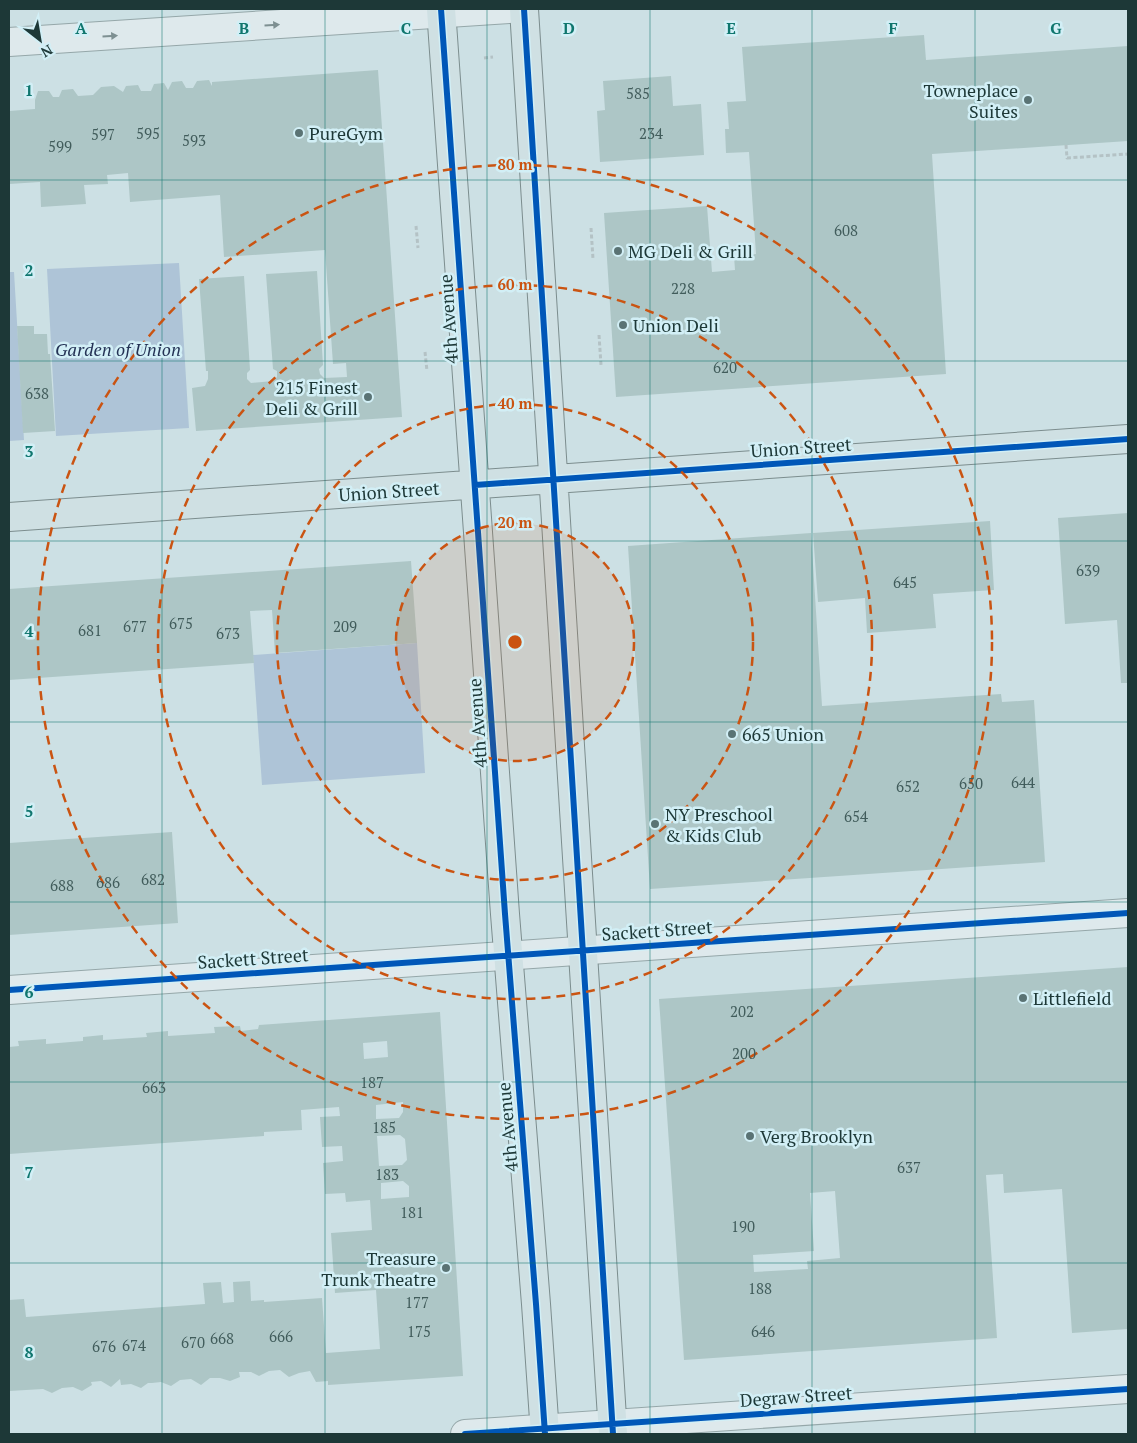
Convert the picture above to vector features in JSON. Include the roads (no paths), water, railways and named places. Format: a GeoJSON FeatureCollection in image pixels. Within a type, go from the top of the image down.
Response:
{"type":"FeatureCollection","features":[{"type":"Feature","properties":{"kind":"main road"},"geometry":{"type":"LineString","coordinates":[[524,9],[612,1429]]}},
{"type":"Feature","properties":{"kind":"main road","name":"4th Avenue"},"geometry":{"type":"LineString","coordinates":[[442,11],[508,956],[545,1432]]}},
{"type":"Feature","properties":{"kind":"main road","name":"Union Street"},"geometry":{"type":"LineString","coordinates":[[9,517],[1128,439]]}},
{"type":"Feature","properties":{"kind":"street"},"geometry":{"type":"LineString","coordinates":[[9,42],[442,11],[509,9]]}},
{"type":"Feature","properties":{"kind":"street","name":"Sackett Street"},"geometry":{"type":"LineString","coordinates":[[9,990],[1128,913]]}},
{"type":"Feature","properties":{"kind":"street","name":"Degraw Street"},"geometry":{"type":"LineString","coordinates":[[465,1434],[612,1429],[1128,1389]]}},
{"type":"Feature","properties":{"kind":"place","name":"Towneplace Suites"},"geometry":{"type":"Point","coordinates":[1028,100]}},
{"type":"Feature","properties":{"kind":"place","name":"PureGym"},"geometry":{"type":"Point","coordinates":[299,133]}},
{"type":"Feature","properties":{"kind":"place","name":"MG Deli & Grill"},"geometry":{"type":"Point","coordinates":[618,251]}},
{"type":"Feature","properties":{"kind":"place","name":"Union Deli"},"geometry":{"type":"Point","coordinates":[623,325]}},
{"type":"Feature","properties":{"kind":"place","name":"215 Finest Deli & Grill"},"geometry":{"type":"Point","coordinates":[368,397]}},
{"type":"Feature","properties":{"kind":"place","name":"665 Union"},"geometry":{"type":"Point","coordinates":[732,734]}},
{"type":"Feature","properties":{"kind":"place","name":"NY Preschool & Kids Club"},"geometry":{"type":"Point","coordinates":[655,824]}},
{"type":"Feature","properties":{"kind":"place","name":"Littlefield"},"geometry":{"type":"Point","coordinates":[1023,998]}},
{"type":"Feature","properties":{"kind":"place","name":"Verg Brooklyn"},"geometry":{"type":"Point","coordinates":[750,1136]}},
{"type":"Feature","properties":{"kind":"place","name":"Treasure Trunk Theatre"},"geometry":{"type":"Point","coordinates":[446,1268]}},
{"type":"Feature","properties":{"kind":"park label","name":"Garden of Union"},"geometry":{"type":"Point","coordinates":[118,349]}}]}
